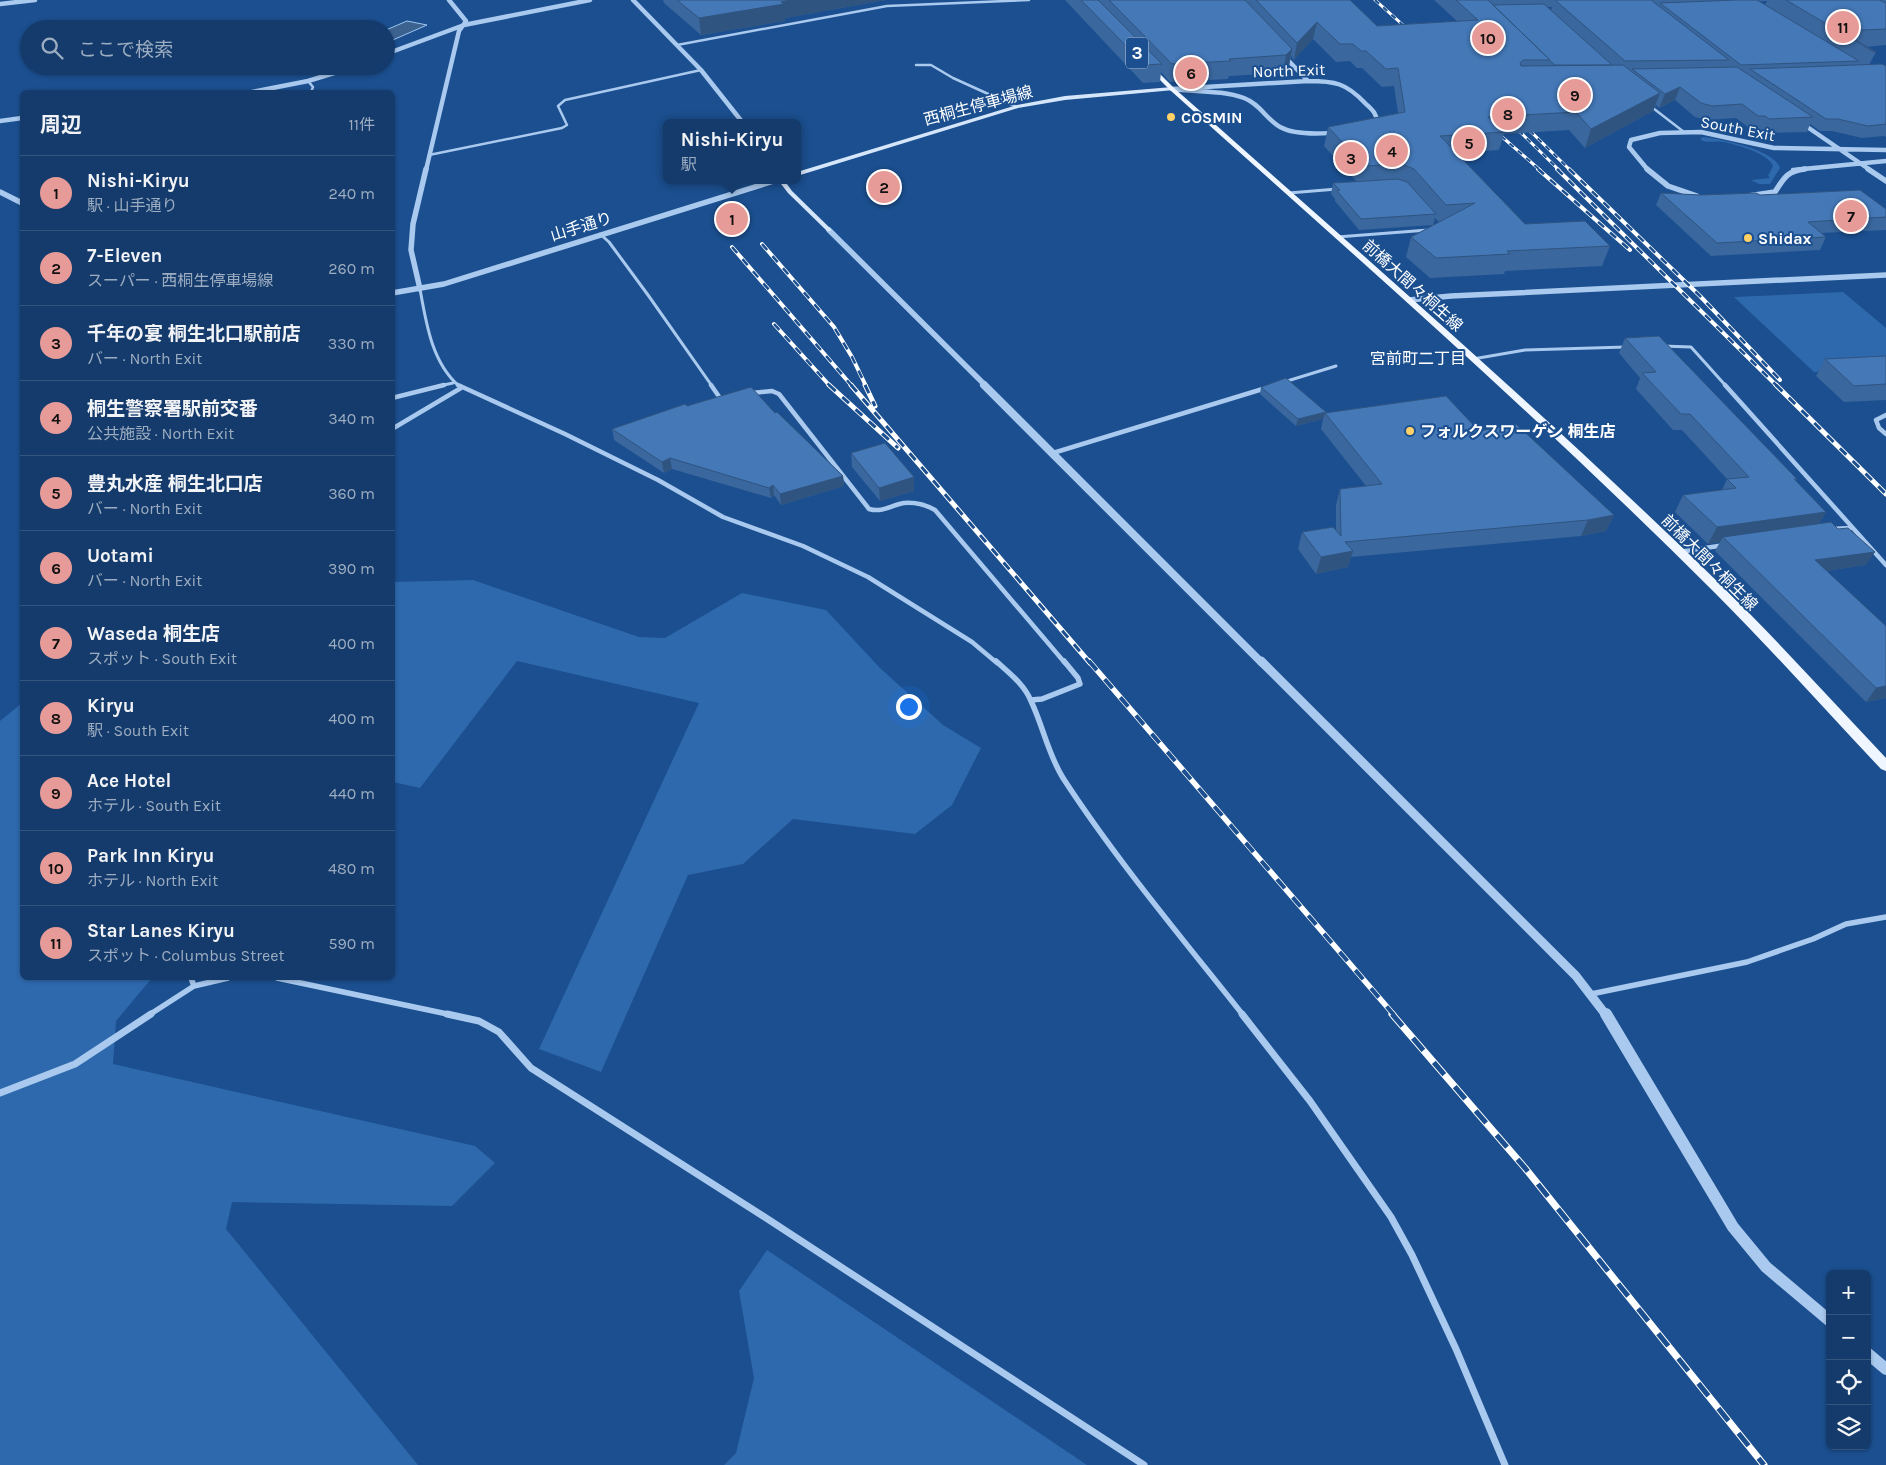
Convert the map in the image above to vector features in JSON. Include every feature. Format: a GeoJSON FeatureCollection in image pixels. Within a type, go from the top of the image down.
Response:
{"type":"FeatureCollection","features":[{"type":"Feature","properties":{"kind":"main road","name":"前橋大間々桐生線"},"geometry":{"type":"LineString","coordinates":[[1142,58],[1172,89],[1409,300],[1679,552],[1779,652],[1886,766]]}},
{"type":"Feature","properties":{"kind":"main road","name":"西桐生停車場線"},"geometry":{"type":"LineString","coordinates":[[801,173],[1017,107],[1065,98],[1172,89]]}},
{"type":"Feature","properties":{"kind":"main road"},"geometry":{"type":"LineString","coordinates":[[783,184],[829,230]]}},
{"type":"Feature","properties":{"kind":"street"},"geometry":{"type":"LineString","coordinates":[[0,4],[35,0]]}},
{"type":"Feature","properties":{"kind":"street"},"geometry":{"type":"LineString","coordinates":[[449,0],[465,20],[459,32],[417,205],[411,241],[411,250],[437,358],[444,372],[453,383],[461,388],[565,434],[658,480],[723,517],[803,546],[868,577],[949,627],[990,656],[1019,682],[1031,700],[1046,744],[1062,778],[1127,868],[1310,1101],[1391,1217],[1412,1255],[1456,1349],[1505,1465]]}},
{"type":"Feature","properties":{"kind":"street"},"geometry":{"type":"LineString","coordinates":[[395,51],[464,25],[590,0]]}},
{"type":"Feature","properties":{"kind":"street"},"geometry":{"type":"LineString","coordinates":[[633,0],[700,70],[740,119]]}},
{"type":"Feature","properties":{"kind":"street"},"geometry":{"type":"LineString","coordinates":[[677,45],[887,6],[1029,0]]}},
{"type":"Feature","properties":{"kind":"street"},"geometry":{"type":"LineString","coordinates":[[1281,52],[1308,81]]}},
{"type":"Feature","properties":{"kind":"street"},"geometry":{"type":"LineString","coordinates":[[916,64],[932,65],[953,78],[1017,107]]}},
{"type":"Feature","properties":{"kind":"street"},"geometry":{"type":"LineString","coordinates":[[429,155],[443,154],[562,128],[567,125],[558,106],[565,100],[700,70]]}},
{"type":"Feature","properties":{"kind":"street"},"geometry":{"type":"LineString","coordinates":[[262,90],[328,75]]}},
{"type":"Feature","properties":{"kind":"street"},"geometry":{"type":"LineString","coordinates":[[308,81],[313,87],[312,90]]}},
{"type":"Feature","properties":{"kind":"street","name":"North Exit"},"geometry":{"type":"LineString","coordinates":[[1333,81],[1347,85],[1376,113],[1377,122],[1371,127],[1360,129],[1291,131],[1278,126],[1262,108],[1247,99],[1230,95],[1172,89],[1333,81]]}},
{"type":"Feature","properties":{"kind":"street"},"geometry":{"type":"LineString","coordinates":[[1648,104],[1684,132]]}},
{"type":"Feature","properties":{"kind":"street"},"geometry":{"type":"LineString","coordinates":[[0,121],[20,118]]}},
{"type":"Feature","properties":{"kind":"street"},"geometry":{"type":"LineString","coordinates":[[1796,120],[1886,182]]}},
{"type":"Feature","properties":{"kind":"street","name":"South Exit"},"geometry":{"type":"LineString","coordinates":[[1706,196],[1682,193],[1666,186],[1634,155],[1629,147],[1631,140],[1640,137],[1684,132],[1714,133],[1774,148],[1886,150]]}},
{"type":"Feature","properties":{"kind":"street"},"geometry":{"type":"LineString","coordinates":[[1741,196],[1775,192],[1784,178],[1793,170],[1886,161]]}},
{"type":"Feature","properties":{"kind":"street","name":"山手通り"},"geometry":{"type":"LineString","coordinates":[[395,293],[444,284],[766,184]]}},
{"type":"Feature","properties":{"kind":"street"},"geometry":{"type":"LineString","coordinates":[[1289,193],[1344,189]]}},
{"type":"Feature","properties":{"kind":"street"},"geometry":{"type":"LineString","coordinates":[[0,192],[20,202]]}},
{"type":"Feature","properties":{"kind":"street"},"geometry":{"type":"LineString","coordinates":[[1337,237],[1434,229]]}},
{"type":"Feature","properties":{"kind":"street"},"geometry":{"type":"LineString","coordinates":[[829,230],[1576,976],[1606,1016],[1732,1228],[1766,1267],[1826,1318]]}},
{"type":"Feature","properties":{"kind":"street"},"geometry":{"type":"LineString","coordinates":[[600,234],[610,242],[720,398],[729,399]]}},
{"type":"Feature","properties":{"kind":"street"},"geometry":{"type":"LineString","coordinates":[[1409,300],[1451,296],[1886,275]]}},
{"type":"Feature","properties":{"kind":"street"},"geometry":{"type":"LineString","coordinates":[[1658,346],[1682,345],[1691,347],[1886,566]]}},
{"type":"Feature","properties":{"kind":"street"},"geometry":{"type":"LineString","coordinates":[[1472,359],[1525,350],[1631,347]]}},
{"type":"Feature","properties":{"kind":"street"},"geometry":{"type":"LineString","coordinates":[[1281,383],[1336,366]]}},
{"type":"Feature","properties":{"kind":"street"},"geometry":{"type":"LineString","coordinates":[[395,397],[453,383]]}},
{"type":"Feature","properties":{"kind":"street"},"geometry":{"type":"LineString","coordinates":[[1054,453],[1272,386]]}},
{"type":"Feature","properties":{"kind":"street"},"geometry":{"type":"LineString","coordinates":[[395,428],[461,388]]}},
{"type":"Feature","properties":{"kind":"street"},"geometry":{"type":"LineString","coordinates":[[746,395],[763,391],[772,391],[779,394],[869,509],[881,512],[903,503],[928,506],[935,510],[1078,678],[1080,684],[1042,699],[1031,700]]}},
{"type":"Feature","properties":{"kind":"street"},"geometry":{"type":"LineString","coordinates":[[1886,416],[1876,420],[1877,424],[1886,434]]}},
{"type":"Feature","properties":{"kind":"street"},"geometry":{"type":"LineString","coordinates":[[1822,531],[1851,528]]}},
{"type":"Feature","properties":{"kind":"street"},"geometry":{"type":"LineString","coordinates":[[1679,552],[1731,544]]}},
{"type":"Feature","properties":{"kind":"street"},"geometry":{"type":"LineString","coordinates":[[1591,994],[1747,962],[1804,942],[1846,924],[1886,917]]}},
{"type":"Feature","properties":{"kind":"street"},"geometry":{"type":"LineString","coordinates":[[192,980],[194,986]]}},
{"type":"Feature","properties":{"kind":"street"},"geometry":{"type":"LineString","coordinates":[[0,1093],[75,1064],[194,986],[220,980]]}},
{"type":"Feature","properties":{"kind":"street"},"geometry":{"type":"LineString","coordinates":[[287,980],[479,1021],[498,1032],[531,1068],[539,1074],[763,1216],[1144,1465]]}},
{"type":"Feature","properties":{"kind":"street"},"geometry":{"type":"LineString","coordinates":[[1871,1356],[1886,1369]]}},
{"type":"Feature","properties":{"kind":"shaded area"},"geometry":{"type":"Polygon","coordinates":[[[407,21],[427,25],[395,39],[395,26],[407,21]]]}},
{"type":"Feature","properties":{"kind":"shaded area"},"geometry":{"type":"Polygon","coordinates":[[[1704,137],[1746,146],[1768,156],[1780,168],[1770,184],[1759,184],[1751,180],[1770,178],[1768,176],[1773,166],[1770,161],[1759,153],[1744,147],[1718,141],[1707,142],[1701,140],[1704,137]]]}},
{"type":"Feature","properties":{"kind":"shaded area"},"geometry":{"type":"Polygon","coordinates":[[[1843,292],[1886,328],[1886,367],[1814,372],[1734,297],[1843,292]]]}},
{"type":"Feature","properties":{"kind":"shaded area"},"geometry":{"type":"Polygon","coordinates":[[[473,580],[639,637],[665,638],[742,593],[826,610],[880,668],[943,725],[981,748],[952,805],[915,834],[793,819],[743,864],[688,875],[601,1072],[539,1049],[699,703],[517,661],[420,788],[395,782],[395,582],[473,580]]]}},
{"type":"Feature","properties":{"kind":"shaded area"},"geometry":{"type":"Polygon","coordinates":[[[20,705],[20,980],[150,980],[116,1021],[113,1064],[475,1146],[495,1163],[452,1206],[232,1202],[226,1229],[418,1465],[0,1465],[0,721],[20,705]]]}},
{"type":"Feature","properties":{"kind":"shaded area"},"geometry":{"type":"Polygon","coordinates":[[[767,1250],[1087,1465],[724,1465],[736,1453],[754,1378],[739,1291],[767,1250]]]}},
{"type":"Feature","properties":{"kind":"building"},"geometry":{"type":"Polygon","coordinates":[[[677,0],[791,0],[781,2],[784,4],[699,18],[677,0]]]}},
{"type":"Feature","properties":{"kind":"building"},"geometry":{"type":"Polygon","coordinates":[[[1081,0],[1098,0],[1162,64],[1145,65],[1081,0]]]}},
{"type":"Feature","properties":{"kind":"building"},"geometry":{"type":"Polygon","coordinates":[[[1109,0],[1245,0],[1292,49],[1286,55],[1229,59],[1231,61],[1172,64],[1109,0]]]}},
{"type":"Feature","properties":{"kind":"building"},"geometry":{"type":"Polygon","coordinates":[[[1256,0],[1350,0],[1377,26],[1478,20],[1456,0],[1488,0],[1550,60],[1523,60],[1520,63],[1521,66],[1623,65],[1660,93],[1591,129],[1576,112],[1488,117],[1505,132],[1440,136],[1525,224],[1585,221],[1610,246],[1507,251],[1510,254],[1436,258],[1411,237],[1475,203],[1446,205],[1414,169],[1402,164],[1365,166],[1328,127],[1405,112],[1398,68],[1386,69],[1366,51],[1361,51],[1353,44],[1340,44],[1317,22],[1297,43],[1256,0]]]}},
{"type":"Feature","properties":{"kind":"building"},"geometry":{"type":"Polygon","coordinates":[[[1555,0],[1651,0],[1729,60],[1625,61],[1555,0]]]}},
{"type":"Feature","properties":{"kind":"building"},"geometry":{"type":"Polygon","coordinates":[[[1757,0],[1859,61],[1741,65],[1660,3],[1757,0]]]}},
{"type":"Feature","properties":{"kind":"building"},"geometry":{"type":"Polygon","coordinates":[[[1786,0],[1879,0],[1886,3],[1886,29],[1840,31],[1876,52],[1874,52],[1786,0]]]}},
{"type":"Feature","properties":{"kind":"building"},"geometry":{"type":"Polygon","coordinates":[[[1544,4],[1612,65],[1555,65],[1493,5],[1544,4]]]}},
{"type":"Feature","properties":{"kind":"building"},"geometry":{"type":"Polygon","coordinates":[[[1882,64],[1886,66],[1886,124],[1868,126],[1838,119],[1826,119],[1750,69],[1882,64]]]}},
{"type":"Feature","properties":{"kind":"building"},"geometry":{"type":"Polygon","coordinates":[[[1737,67],[1813,117],[1769,119],[1765,116],[1758,116],[1742,104],[1712,106],[1701,103],[1680,87],[1665,94],[1632,69],[1737,67]]]}},
{"type":"Feature","properties":{"kind":"building"},"geometry":{"type":"Polygon","coordinates":[[[1398,179],[1407,182],[1436,214],[1361,219],[1337,191],[1340,190],[1333,183],[1398,179]]]}},
{"type":"Feature","properties":{"kind":"building"},"geometry":{"type":"Polygon","coordinates":[[[1860,190],[1886,209],[1886,217],[1808,222],[1826,237],[1717,243],[1661,193],[1700,195],[1756,193],[1760,195],[1860,190]]]}},
{"type":"Feature","properties":{"kind":"building"},"geometry":{"type":"Polygon","coordinates":[[[1659,336],[1797,479],[1794,479],[1826,512],[1717,527],[1683,495],[1736,488],[1727,479],[1749,477],[1690,414],[1681,414],[1642,373],[1656,372],[1625,338],[1659,336]]]}},
{"type":"Feature","properties":{"kind":"building"},"geometry":{"type":"Polygon","coordinates":[[[1886,356],[1886,384],[1854,386],[1825,359],[1886,356]]]}},
{"type":"Feature","properties":{"kind":"building"},"geometry":{"type":"Polygon","coordinates":[[[1286,378],[1326,412],[1298,419],[1261,387],[1286,378]]]}},
{"type":"Feature","properties":{"kind":"building"},"geometry":{"type":"Polygon","coordinates":[[[751,387],[775,413],[777,412],[843,476],[780,494],[773,485],[769,488],[670,458],[662,462],[612,429],[685,404],[687,406],[751,387]]]}},
{"type":"Feature","properties":{"kind":"building"},"geometry":{"type":"Polygon","coordinates":[[[1446,396],[1479,431],[1516,424],[1614,515],[1588,520],[1345,542],[1353,551],[1321,557],[1302,532],[1333,527],[1341,536],[1340,489],[1382,484],[1325,413],[1446,396]]]}},
{"type":"Feature","properties":{"kind":"building"},"geometry":{"type":"Polygon","coordinates":[[[885,443],[914,477],[879,488],[851,453],[885,443]]]}},
{"type":"Feature","properties":{"kind":"building"},"geometry":{"type":"Polygon","coordinates":[[[1831,522],[1838,529],[1848,528],[1875,552],[1815,560],[1886,626],[1886,686],[1876,688],[1723,537],[1831,522]]]}},
{"type":"Feature","properties":{"kind":"railway"},"geometry":{"type":"LineString","coordinates":[[1375,0],[1413,34]]}},
{"type":"Feature","properties":{"kind":"railway"},"geometry":{"type":"LineString","coordinates":[[1511,123],[1559,170]]}},
{"type":"Feature","properties":{"kind":"railway"},"geometry":{"type":"LineString","coordinates":[[1522,123],[1570,170]]}},
{"type":"Feature","properties":{"kind":"railway"},"geometry":{"type":"LineString","coordinates":[[1493,129],[1540,170]]}},
{"type":"Feature","properties":{"kind":"railway"},"geometry":{"type":"LineString","coordinates":[[1538,169],[1630,250]]}},
{"type":"Feature","properties":{"kind":"railway"},"geometry":{"type":"LineString","coordinates":[[1557,169],[1777,386]]}},
{"type":"Feature","properties":{"kind":"railway"},"geometry":{"type":"LineString","coordinates":[[1569,169],[1700,296],[1780,380]]}},
{"type":"Feature","properties":{"kind":"railway"},"geometry":{"type":"LineString","coordinates":[[762,244],[834,327],[852,357],[866,386]]}},
{"type":"Feature","properties":{"kind":"railway"},"geometry":{"type":"LineString","coordinates":[[732,247],[852,386]]}},
{"type":"Feature","properties":{"kind":"railway"},"geometry":{"type":"LineString","coordinates":[[774,324],[830,386]]}},
{"type":"Feature","properties":{"kind":"railway"},"geometry":{"type":"LineString","coordinates":[[851,385],[1090,663]]}},
{"type":"Feature","properties":{"kind":"railway"},"geometry":{"type":"LineString","coordinates":[[865,385],[875,406]]}},
{"type":"Feature","properties":{"kind":"railway"},"geometry":{"type":"LineString","coordinates":[[1776,385],[1886,494]]}},
{"type":"Feature","properties":{"kind":"railway"},"geometry":{"type":"LineString","coordinates":[[830,386],[898,448]]}},
{"type":"Feature","properties":{"kind":"railway"},"geometry":{"type":"LineString","coordinates":[[1089,661],[1394,1015]]}},
{"type":"Feature","properties":{"kind":"railway"},"geometry":{"type":"LineString","coordinates":[[1392,1014],[1525,1168],[1764,1465]]}},
{"type":"Feature","properties":{"kind":"place","name":"Star Lanes Kiryu"},"geometry":{"type":"Point","coordinates":[1843,27]}},
{"type":"Feature","properties":{"kind":"place","name":"Park Inn Kiryu"},"geometry":{"type":"Point","coordinates":[1488,38]}},
{"type":"Feature","properties":{"kind":"place","name":"Uotami"},"geometry":{"type":"Point","coordinates":[1191,73]}},
{"type":"Feature","properties":{"kind":"place","name":"Ace Hotel"},"geometry":{"type":"Point","coordinates":[1575,95]}},
{"type":"Feature","properties":{"kind":"place","name":"Kiryu"},"geometry":{"type":"Point","coordinates":[1508,114]}},
{"type":"Feature","properties":{"kind":"place","name":"COSMIN"},"geometry":{"type":"Point","coordinates":[1171,117]}},
{"type":"Feature","properties":{"kind":"place","name":"豊丸水産 桐生北口店"},"geometry":{"type":"Point","coordinates":[1469,143]}},
{"type":"Feature","properties":{"kind":"place","name":"桐生警察署駅前交番"},"geometry":{"type":"Point","coordinates":[1392,151]}},
{"type":"Feature","properties":{"kind":"place","name":"千年の宴 桐生北口駅前店"},"geometry":{"type":"Point","coordinates":[1351,158]}},
{"type":"Feature","properties":{"kind":"place","name":"7-Eleven"},"geometry":{"type":"Point","coordinates":[884,187]}},
{"type":"Feature","properties":{"kind":"place","name":"Waseda 桐生店"},"geometry":{"type":"Point","coordinates":[1851,216]}},
{"type":"Feature","properties":{"kind":"place","name":"Nishi-Kiryu"},"geometry":{"type":"Point","coordinates":[732,219]}},
{"type":"Feature","properties":{"kind":"place","name":"Shidax"},"geometry":{"type":"Point","coordinates":[1748,238]}},
{"type":"Feature","properties":{"kind":"place","name":"フォルクスワーゲン 桐生店"},"geometry":{"type":"Point","coordinates":[1410,431]}},
{"type":"Feature","properties":{"kind":"district","name":"宮前町二丁目"},"geometry":{"type":"Point","coordinates":[1418,358]}}]}
